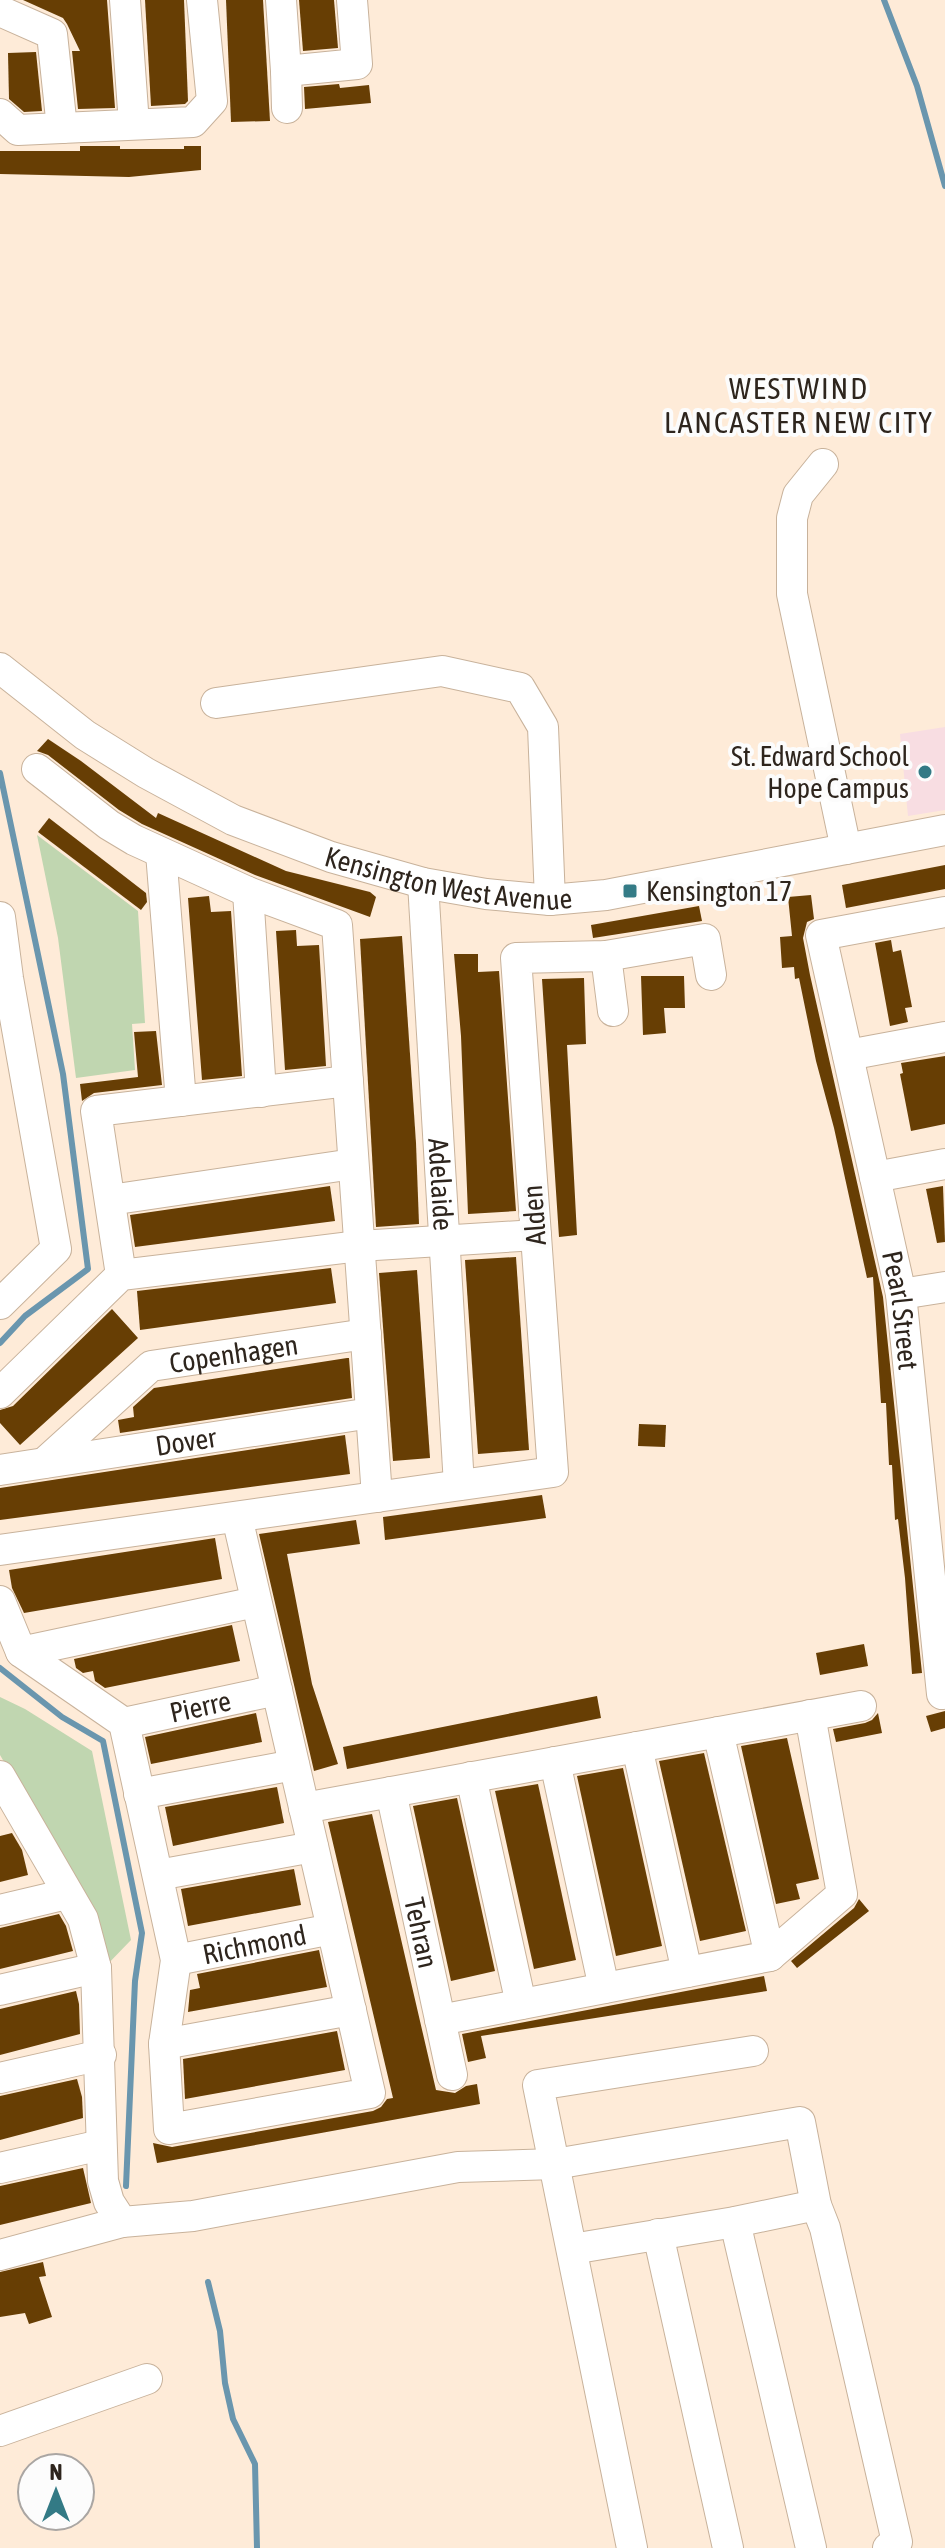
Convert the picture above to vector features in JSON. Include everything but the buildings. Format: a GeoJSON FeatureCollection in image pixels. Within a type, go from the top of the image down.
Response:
{"type":"FeatureCollection","features":[{"type":"Feature","properties":{"kind":"street"},"geometry":{"type":"LineString","coordinates":[[125,0],[134,124]]}},
{"type":"Feature","properties":{"kind":"street"},"geometry":{"type":"LineString","coordinates":[[0,114],[18,130],[193,122],[212,101],[202,0]]}},
{"type":"Feature","properties":{"kind":"street"},"geometry":{"type":"LineString","coordinates":[[281,0],[287,108]]}},
{"type":"Feature","properties":{"kind":"street"},"geometry":{"type":"LineString","coordinates":[[286,71],[357,64],[352,0]]}},
{"type":"Feature","properties":{"kind":"street"},"geometry":{"type":"LineString","coordinates":[[0,11],[52,34],[62,128]]}},
{"type":"Feature","properties":{"kind":"street"},"geometry":{"type":"LineString","coordinates":[[823,464],[798,495],[792,518],[792,594],[846,849]]}},
{"type":"Feature","properties":{"kind":"street","name":"Kensington West Avenue"},"geometry":{"type":"LineString","coordinates":[[0,668],[85,735],[146,773],[233,820],[331,857],[423,883],[486,894],[550,900],[606,895],[945,830]]}},
{"type":"Feature","properties":{"kind":"street"},"geometry":{"type":"LineString","coordinates":[[216,703],[442,671],[520,688],[543,727],[550,900]]}},
{"type":"Feature","properties":{"kind":"street"},"geometry":{"type":"LineString","coordinates":[[37,769],[109,825],[161,853],[248,892],[337,925],[377,1497]]}},
{"type":"Feature","properties":{"kind":"street"},"geometry":{"type":"LineString","coordinates":[[161,853],[181,1101]]}},
{"type":"Feature","properties":{"kind":"street","name":"Adelaide"},"geometry":{"type":"LineString","coordinates":[[423,883],[459,1485]]}},
{"type":"Feature","properties":{"kind":"street"},"geometry":{"type":"LineString","coordinates":[[248,892],[261,1092]]}},
{"type":"Feature","properties":{"kind":"street","name":"Pearl Street"},"geometry":{"type":"LineString","coordinates":[[944,1693],[901,1294],[821,935],[945,912]]}},
{"type":"Feature","properties":{"kind":"street"},"geometry":{"type":"LineString","coordinates":[[0,917],[4,980],[56,1249],[0,1304]]}},
{"type":"Feature","properties":{"kind":"street"},"geometry":{"type":"LineString","coordinates":[[613,1011],[606,956],[705,939],[711,975]]}},
{"type":"Feature","properties":{"kind":"street","name":"Alden"},"geometry":{"type":"LineString","coordinates":[[459,1485],[553,1472],[516,958],[606,956]]}},
{"type":"Feature","properties":{"kind":"street"},"geometry":{"type":"LineString","coordinates":[[848,1055],[945,1037]]}},
{"type":"Feature","properties":{"kind":"street"},"geometry":{"type":"LineString","coordinates":[[121,1275],[96,1111],[348,1081]]}},
{"type":"Feature","properties":{"kind":"street"},"geometry":{"type":"LineString","coordinates":[[110,1200],[353,1164]]}},
{"type":"Feature","properties":{"kind":"street"},"geometry":{"type":"LineString","coordinates":[[875,1177],[945,1164]]}},
{"type":"Feature","properties":{"kind":"street"},"geometry":{"type":"LineString","coordinates":[[0,1393],[121,1275],[359,1246],[536,1235]]}},
{"type":"Feature","properties":{"kind":"street"},"geometry":{"type":"LineString","coordinates":[[901,1294],[945,1287]]}},
{"type":"Feature","properties":{"kind":"street","name":"Copenhagen"},"geometry":{"type":"LineString","coordinates":[[44,1463],[151,1366],[366,1334]]}},
{"type":"Feature","properties":{"kind":"street","name":"Dover"},"geometry":{"type":"LineString","coordinates":[[0,1470],[371,1413]]}},
{"type":"Feature","properties":{"kind":"street"},"geometry":{"type":"LineString","coordinates":[[0,1550],[459,1485]]}},
{"type":"Feature","properties":{"kind":"street"},"geometry":{"type":"LineString","coordinates":[[0,1601],[21,1652],[124,1723],[176,1960],[164,2044],[169,2129],[370,2093],[237,1517]]}},
{"type":"Feature","properties":{"kind":"street"},"geometry":{"type":"LineString","coordinates":[[21,1652],[256,1602]]}},
{"type":"Feature","properties":{"kind":"street","name":"Pierre"},"geometry":{"type":"LineString","coordinates":[[124,1723],[277,1690]]}},
{"type":"Feature","properties":{"kind":"street"},"geometry":{"type":"LineString","coordinates":[[304,1808],[861,1706]]}},
{"type":"Feature","properties":{"kind":"street"},"geometry":{"type":"LineString","coordinates":[[440,2020],[770,1956],[842,1894],[810,1715]]}},
{"type":"Feature","properties":{"kind":"street"},"geometry":{"type":"LineString","coordinates":[[718,1732],[770,1956]]}},
{"type":"Feature","properties":{"kind":"street"},"geometry":{"type":"LineString","coordinates":[[637,1747],[687,1972]]}},
{"type":"Feature","properties":{"kind":"street"},"geometry":{"type":"LineString","coordinates":[[555,1762],[604,1988]]}},
{"type":"Feature","properties":{"kind":"street"},"geometry":{"type":"LineString","coordinates":[[139,1794],[294,1765]]}},
{"type":"Feature","properties":{"kind":"street"},"geometry":{"type":"LineString","coordinates":[[0,1776],[12,1819],[83,1919],[96,1968],[103,2181],[109,2202],[122,2222]]}},
{"type":"Feature","properties":{"kind":"street"},"geometry":{"type":"LineString","coordinates":[[471,1777],[521,2004]]}},
{"type":"Feature","properties":{"kind":"street","name":"Tehran"},"geometry":{"type":"LineString","coordinates":[[391,1792],[452,2075]]}},
{"type":"Feature","properties":{"kind":"street"},"geometry":{"type":"LineString","coordinates":[[158,1875],[313,1847]]}},
{"type":"Feature","properties":{"kind":"street"},"geometry":{"type":"LineString","coordinates":[[0,1910],[67,1894]]}},
{"type":"Feature","properties":{"kind":"street","name":"Richmond"},"geometry":{"type":"LineString","coordinates":[[176,1960],[332,1929]]}},
{"type":"Feature","properties":{"kind":"street"},"geometry":{"type":"LineString","coordinates":[[0,1990],[96,1968]]}},
{"type":"Feature","properties":{"kind":"street"},"geometry":{"type":"LineString","coordinates":[[164,2044],[351,2010]]}},
{"type":"Feature","properties":{"kind":"street"},"geometry":{"type":"LineString","coordinates":[[632,2548],[538,2085],[753,2051]]}},
{"type":"Feature","properties":{"kind":"street"},"geometry":{"type":"LineString","coordinates":[[0,2078],[101,2055]]}},
{"type":"Feature","properties":{"kind":"street"},"geometry":{"type":"LineString","coordinates":[[0,2255],[122,2222],[193,2216],[458,2167],[555,2164],[800,2122],[816,2205],[825,2228],[897,2542],[888,2548]]}},
{"type":"Feature","properties":{"kind":"street"},"geometry":{"type":"LineString","coordinates":[[0,2168],[101,2145]]}},
{"type":"Feature","properties":{"kind":"street"},"geometry":{"type":"LineString","coordinates":[[572,2249],[816,2205]]}},
{"type":"Feature","properties":{"kind":"street"},"geometry":{"type":"LineString","coordinates":[[735,2222],[811,2548]]}},
{"type":"Feature","properties":{"kind":"street"},"geometry":{"type":"LineString","coordinates":[[658,2234],[728,2548]]}},
{"type":"Feature","properties":{"kind":"street"},"geometry":{"type":"LineString","coordinates":[[0,2431],[147,2379]]}},
{"type":"Feature","properties":{"kind":"shaded area","name":"St. Edward School Hope Campus"},"geometry":{"type":"Polygon","coordinates":[[[945,727],[945,810],[908,816],[900,734],[945,727]]]}},
{"type":"Feature","properties":{"kind":"green space"},"geometry":{"type":"Polygon","coordinates":[[[37,835],[138,911],[145,1023],[132,1024],[135,1070],[76,1078],[58,938],[37,835]]]}},
{"type":"Feature","properties":{"kind":"green space"},"geometry":{"type":"Polygon","coordinates":[[[0,1697],[92,1751],[131,1940],[103,1969],[31,1808],[0,1755],[0,1697]]]}},
{"type":"Feature","properties":{"kind":"waterway"},"geometry":{"type":"LineString","coordinates":[[884,0],[917,86],[945,186]]}},
{"type":"Feature","properties":{"kind":"waterway"},"geometry":{"type":"LineString","coordinates":[[0,773],[63,1074],[88,1269],[25,1316],[0,1343]]}},
{"type":"Feature","properties":{"kind":"waterway"},"geometry":{"type":"LineString","coordinates":[[0,1668],[62,1717],[103,1741],[142,1933],[135,1981],[126,2186]]}},
{"type":"Feature","properties":{"kind":"waterway"},"geometry":{"type":"LineString","coordinates":[[208,2282],[220,2331],[225,2383],[233,2419],[255,2464],[257,2548]]}},
{"type":"Feature","properties":{"kind":"place","name":"St. Edward School Hope Campus"},"geometry":{"type":"Point","coordinates":[925,772]}},
{"type":"Feature","properties":{"kind":"place","name":"Kensington 17"},"geometry":{"type":"Point","coordinates":[630,891]}},
{"type":"Feature","properties":{"kind":"district","name":"WESTWIND LANCASTER NEW CITY"},"geometry":{"type":"Point","coordinates":[799,406]}}]}
